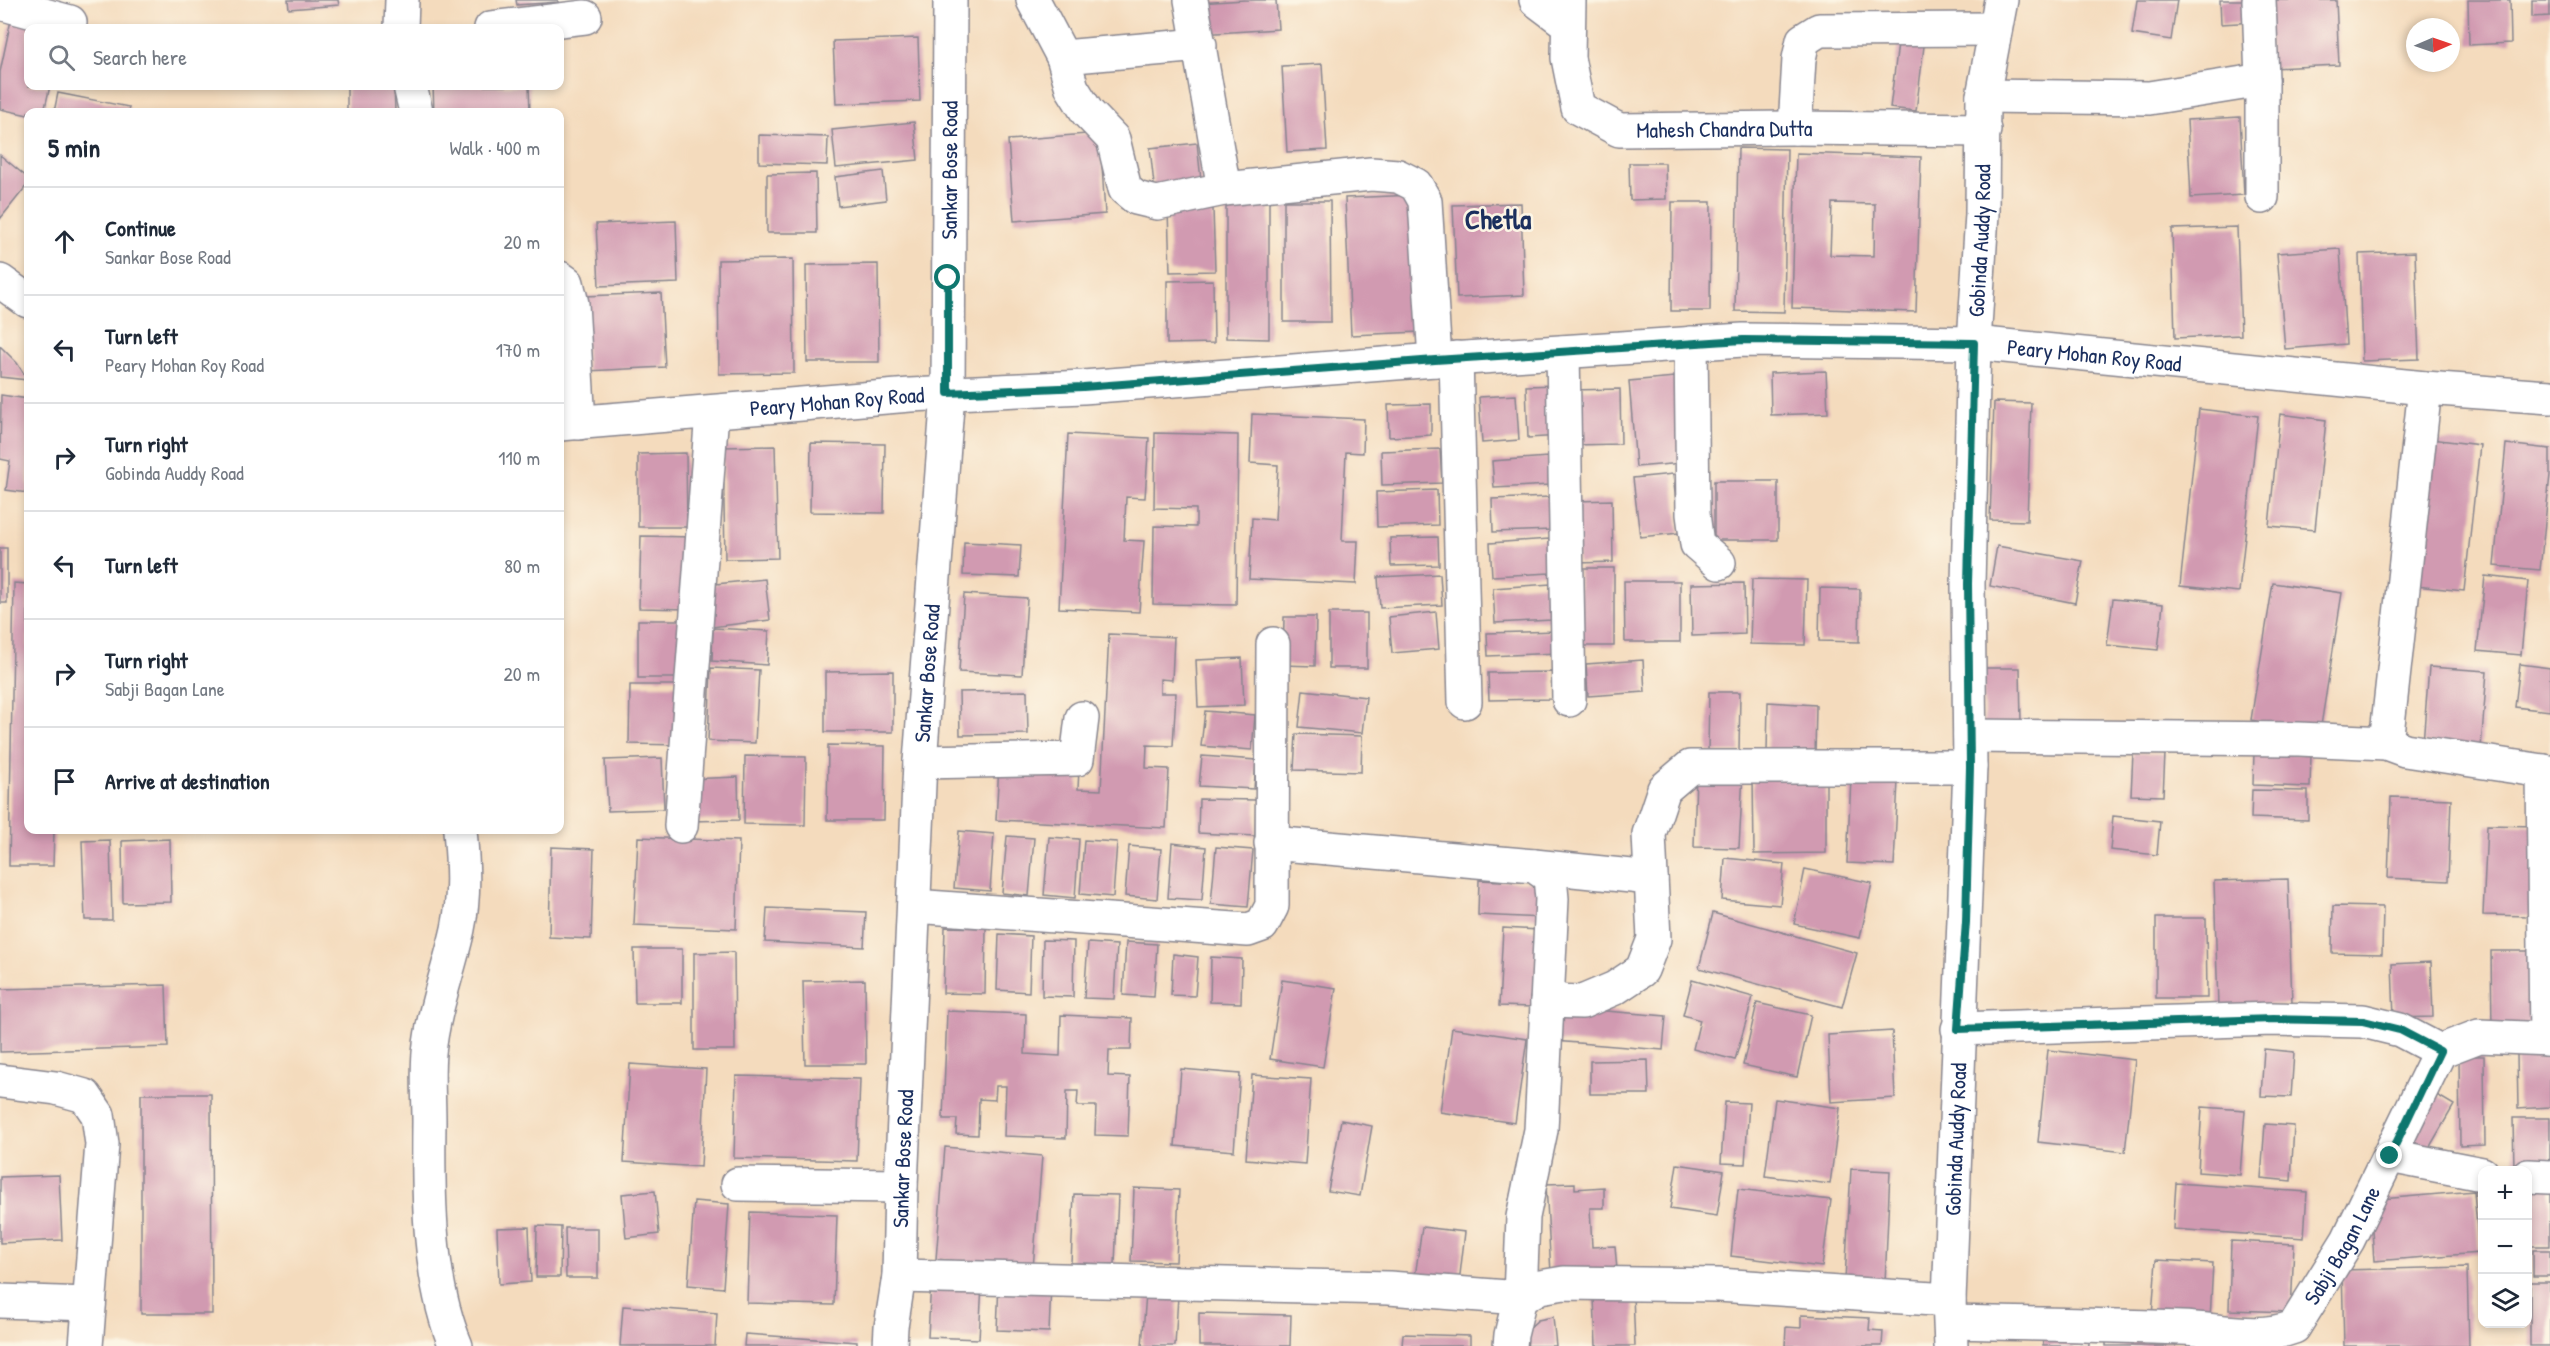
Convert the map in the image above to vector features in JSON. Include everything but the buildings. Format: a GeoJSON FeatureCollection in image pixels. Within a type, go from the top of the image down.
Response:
{"type":"FeatureCollection","features":[{"type":"Feature","properties":{"kind":"street"},"geometry":{"type":"LineString","coordinates":[[401,24],[402,0]]}},
{"type":"Feature","properties":{"kind":"street","name":"Sankar Bose Road"},"geometry":{"type":"LineString","coordinates":[[890,1346],[899,1276],[920,762],[948,393],[950,0]]}},
{"type":"Feature","properties":{"kind":"street"},"geometry":{"type":"LineString","coordinates":[[1033,0],[1063,57],[1072,88],[1087,112],[1113,139],[1125,189],[1136,198],[1157,203],[1224,189],[1371,174],[1398,176],[1416,185],[1425,201],[1445,359],[1465,702]]}},
{"type":"Feature","properties":{"kind":"street"},"geometry":{"type":"LineString","coordinates":[[1191,0],[1224,189]]}},
{"type":"Feature","properties":{"kind":"street"},"geometry":{"type":"LineString","coordinates":[[1536,0],[1568,12]]}},
{"type":"Feature","properties":{"kind":"street"},"geometry":{"type":"LineString","coordinates":[[2259,0],[2262,197]]}},
{"type":"Feature","properties":{"kind":"street"},"geometry":{"type":"LineString","coordinates":[[0,3],[70,22]]}},
{"type":"Feature","properties":{"kind":"street","name":"Mahesh Chandra Dutta"},"geometry":{"type":"LineString","coordinates":[[1568,12],[1568,58],[1578,108],[1619,130],[1795,128],[1984,130]]}},
{"type":"Feature","properties":{"kind":"street"},"geometry":{"type":"LineString","coordinates":[[1795,128],[1799,59],[1803,40],[1819,30],[1998,14]]}},
{"type":"Feature","properties":{"kind":"street","name":"Gobinda Auddy Road"},"geometry":{"type":"LineString","coordinates":[[1951,1323],[1958,1029],[1966,922],[1970,752],[1968,584],[1974,343],[1984,130],[1983,96],[1998,14]]}},
{"type":"Feature","properties":{"kind":"street"},"geometry":{"type":"LineString","coordinates":[[525,24],[585,17]]}},
{"type":"Feature","properties":{"kind":"street"},"geometry":{"type":"LineString","coordinates":[[1063,57],[1200,45]]}},
{"type":"Feature","properties":{"kind":"street"},"geometry":{"type":"LineString","coordinates":[[1983,96],[2149,98],[2262,81]]}},
{"type":"Feature","properties":{"kind":"street"},"geometry":{"type":"LineString","coordinates":[[411,90],[415,108]]}},
{"type":"Feature","properties":{"kind":"street"},"geometry":{"type":"LineString","coordinates":[[0,281],[24,298]]}},
{"type":"Feature","properties":{"kind":"street"},"geometry":{"type":"LineString","coordinates":[[564,281],[567,284],[572,304],[569,424]]}},
{"type":"Feature","properties":{"kind":"street","name":"Peary Mohan Roy Road"},"geometry":{"type":"LineString","coordinates":[[569,424],[948,393],[1083,387],[1445,359],[1743,340],[1974,343],[2425,388],[2550,397]]}},
{"type":"Feature","properties":{"kind":"street"},"geometry":{"type":"LineString","coordinates":[[1692,343],[1693,514],[1697,544],[1719,563]]}},
{"type":"Feature","properties":{"kind":"street"},"geometry":{"type":"LineString","coordinates":[[1563,351],[1569,700]]}},
{"type":"Feature","properties":{"kind":"street"},"geometry":{"type":"LineString","coordinates":[[2386,744],[2425,388]]}},
{"type":"Feature","properties":{"kind":"street"},"geometry":{"type":"LineString","coordinates":[[681,826],[712,412]]}},
{"type":"Feature","properties":{"kind":"street"},"geometry":{"type":"LineString","coordinates":[[914,906],[1248,930],[1262,925],[1272,906],[1272,644]]}},
{"type":"Feature","properties":{"kind":"street"},"geometry":{"type":"LineString","coordinates":[[920,762],[1077,759],[1082,718]]}},
{"type":"Feature","properties":{"kind":"street"},"geometry":{"type":"LineString","coordinates":[[1547,1001],[1582,1002],[1615,988],[1642,970],[1654,939],[1649,834],[1664,789],[1690,767],[1970,752],[2299,739],[2386,744],[2405,750],[2547,772],[2548,1039],[2479,1036],[2440,1051],[2400,1030],[2363,1021],[2273,1019],[1958,1029]]}},
{"type":"Feature","properties":{"kind":"street"},"geometry":{"type":"LineString","coordinates":[[456,1346],[450,1331],[435,1262],[428,1179],[429,1053],[442,989],[458,928],[464,869],[460,834]]}},
{"type":"Feature","properties":{"kind":"street"},"geometry":{"type":"LineString","coordinates":[[1272,843],[1651,878]]}},
{"type":"Feature","properties":{"kind":"street"},"geometry":{"type":"LineString","coordinates":[[1510,1346],[1520,1299],[1523,1217],[1541,1130],[1552,899],[1550,877],[1534,866]]}},
{"type":"Feature","properties":{"kind":"street","name":"Sabji Bagan Lane"},"geometry":{"type":"LineString","coordinates":[[1520,1299],[1540,1287],[1564,1283],[1718,1285],[1951,1323],[2184,1328],[2260,1335],[2281,1332],[2294,1327],[2348,1240],[2440,1051]]}},
{"type":"Feature","properties":{"kind":"street"},"geometry":{"type":"LineString","coordinates":[[0,1081],[56,1088],[85,1096],[98,1115],[102,1144],[86,1346]]}},
{"type":"Feature","properties":{"kind":"street"},"geometry":{"type":"LineString","coordinates":[[2390,1156],[2478,1173]]}},
{"type":"Feature","properties":{"kind":"street"},"geometry":{"type":"LineString","coordinates":[[2532,1176],[2550,1177]]}},
{"type":"Feature","properties":{"kind":"street"},"geometry":{"type":"LineString","coordinates":[[738,1184],[901,1186]]}},
{"type":"Feature","properties":{"kind":"street"},"geometry":{"type":"LineString","coordinates":[[899,1276],[1389,1288],[1520,1299]]}},
{"type":"Feature","properties":{"kind":"street"},"geometry":{"type":"LineString","coordinates":[[0,1300],[89,1304]]}},
{"type":"Feature","properties":{"kind":"district","name":"Chetla"},"geometry":{"type":"Point","coordinates":[1498,219]}},
{"type":"Feature","properties":{"kind":"route"},"geometry":{"type":"LineString","coordinates":[[948,278],[948,393],[1083,387],[1435,360],[1743,340],[1974,343],[1968,584],[1970,767],[1966,922],[1958,1029],[2273,1019],[2363,1021],[2400,1030],[2440,1051],[2390,1156]]}}]}
